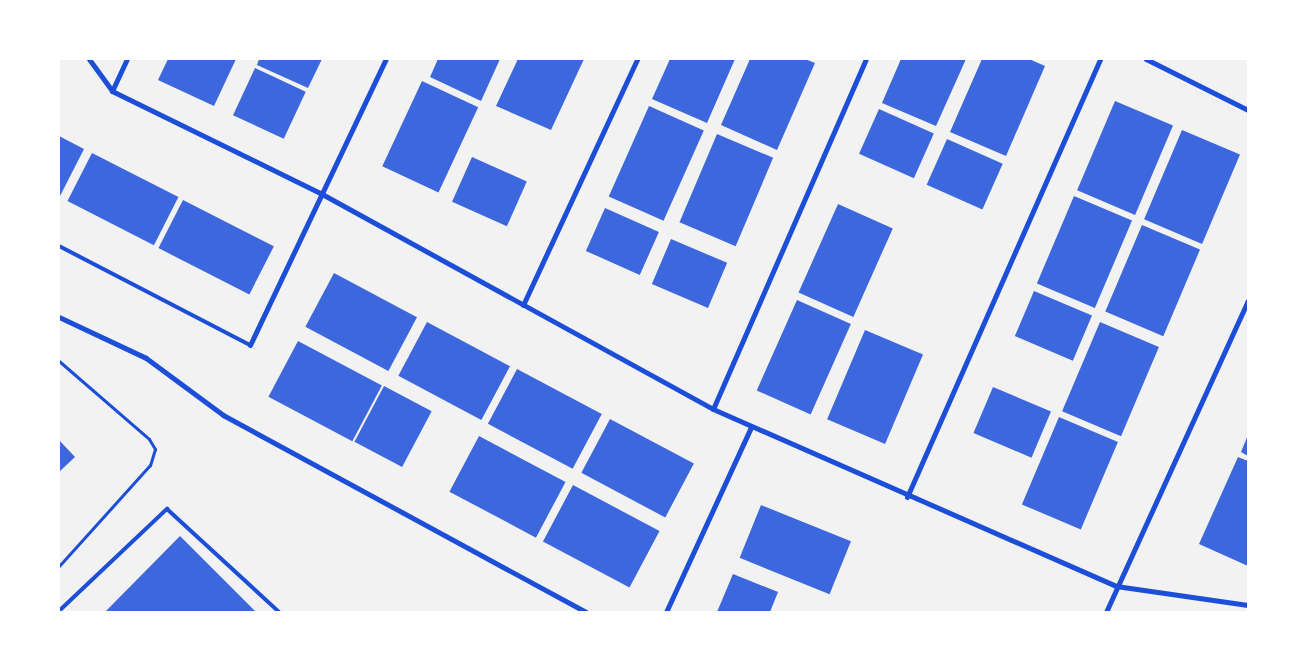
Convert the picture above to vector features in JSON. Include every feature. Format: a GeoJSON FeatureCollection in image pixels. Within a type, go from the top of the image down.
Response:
{"type":"FeatureCollection","features":[{"type":"Feature","properties":{"kind":"street"},"geometry":{"type":"LineString","coordinates":[[89,59],[112,91],[322,194],[713,409],[907,497],[1116,586],[1248,605]]}},
{"type":"Feature","properties":{"kind":"street"},"geometry":{"type":"LineString","coordinates":[[112,91],[127,59]]}},
{"type":"Feature","properties":{"kind":"street"},"geometry":{"type":"LineString","coordinates":[[250,345],[386,59]]}},
{"type":"Feature","properties":{"kind":"street"},"geometry":{"type":"LineString","coordinates":[[523,305],[637,59]]}},
{"type":"Feature","properties":{"kind":"street"},"geometry":{"type":"LineString","coordinates":[[713,409],[866,59]]}},
{"type":"Feature","properties":{"kind":"street"},"geometry":{"type":"LineString","coordinates":[[907,497],[1100,59]]}},
{"type":"Feature","properties":{"kind":"street"},"geometry":{"type":"LineString","coordinates":[[1146,59],[1248,110]]}},
{"type":"Feature","properties":{"kind":"street"},"geometry":{"type":"LineString","coordinates":[[1106,612],[1116,586],[1248,301]]}},
{"type":"Feature","properties":{"kind":"street"},"geometry":{"type":"LineString","coordinates":[[59,317],[146,358],[223,415],[586,612]]}},
{"type":"Feature","properties":{"kind":"street"},"geometry":{"type":"LineString","coordinates":[[666,612],[752,427]]}},
{"type":"Feature","properties":{"kind":"lane"},"geometry":{"type":"LineString","coordinates":[[59,246],[250,345]]}},
{"type":"Feature","properties":{"kind":"lane"},"geometry":{"type":"LineString","coordinates":[[59,611],[167,509],[280,612]]}},
{"type":"Feature","properties":{"kind":"path"},"geometry":{"type":"LineString","coordinates":[[59,361],[149,439],[154,449],[150,465],[59,566]]}},
{"type":"Feature","properties":{"kind":"building"},"geometry":{"type":"Polygon","coordinates":[[[168,59],[236,59],[214,106],[158,80],[168,59]]]}},
{"type":"Feature","properties":{"kind":"building"},"geometry":{"type":"Polygon","coordinates":[[[259,59],[322,59],[308,88],[257,65],[259,59]]]}},
{"type":"Feature","properties":{"kind":"building"},"geometry":{"type":"Polygon","coordinates":[[[438,59],[500,59],[481,101],[430,77],[438,59]]]}},
{"type":"Feature","properties":{"kind":"building"},"geometry":{"type":"Polygon","coordinates":[[[518,59],[584,59],[551,130],[496,106],[518,59]]]}},
{"type":"Feature","properties":{"kind":"building"},"geometry":{"type":"Polygon","coordinates":[[[670,59],[735,59],[707,123],[652,99],[670,59]]]}},
{"type":"Feature","properties":{"kind":"building"},"geometry":{"type":"Polygon","coordinates":[[[750,59],[805,59],[815,63],[777,150],[721,125],[750,59]]]}},
{"type":"Feature","properties":{"kind":"building"},"geometry":{"type":"Polygon","coordinates":[[[901,59],[966,59],[936,126],[882,103],[901,59]]]}},
{"type":"Feature","properties":{"kind":"building"},"geometry":{"type":"Polygon","coordinates":[[[982,59],[1029,59],[1045,66],[1006,156],[950,132],[982,59]]]}},
{"type":"Feature","properties":{"kind":"building"},"geometry":{"type":"Polygon","coordinates":[[[255,68],[306,92],[284,139],[233,115],[255,68]]]}},
{"type":"Feature","properties":{"kind":"building"},"geometry":{"type":"Polygon","coordinates":[[[422,81],[478,107],[438,192],[382,166],[422,81]]]}},
{"type":"Feature","properties":{"kind":"building"},"geometry":{"type":"Polygon","coordinates":[[[1115,101],[1173,126],[1135,215],[1077,190],[1115,101]]]}},
{"type":"Feature","properties":{"kind":"building"},"geometry":{"type":"Polygon","coordinates":[[[649,106],[704,130],[664,221],[609,196],[649,106]]]}},
{"type":"Feature","properties":{"kind":"building"},"geometry":{"type":"Polygon","coordinates":[[[879,109],[934,133],[914,178],[859,154],[879,109]]]}},
{"type":"Feature","properties":{"kind":"building"},"geometry":{"type":"Polygon","coordinates":[[[1182,130],[1240,155],[1202,244],[1144,219],[1182,130]]]}},
{"type":"Feature","properties":{"kind":"building"},"geometry":{"type":"Polygon","coordinates":[[[717,134],[773,158],[736,246],[679,222],[717,134]]]}},
{"type":"Feature","properties":{"kind":"building"},"geometry":{"type":"Polygon","coordinates":[[[59,136],[84,149],[59,198],[59,136]]]}},
{"type":"Feature","properties":{"kind":"building"},"geometry":{"type":"Polygon","coordinates":[[[947,139],[1003,164],[982,209],[927,185],[947,139]]]}},
{"type":"Feature","properties":{"kind":"building"},"geometry":{"type":"Polygon","coordinates":[[[92,153],[178,197],[154,245],[67,201],[92,153]]]}},
{"type":"Feature","properties":{"kind":"building"},"geometry":{"type":"Polygon","coordinates":[[[472,157],[527,181],[507,226],[452,202],[472,157]]]}},
{"type":"Feature","properties":{"kind":"building"},"geometry":{"type":"Polygon","coordinates":[[[1074,196],[1132,221],[1095,308],[1037,283],[1074,196]]]}},
{"type":"Feature","properties":{"kind":"building"},"geometry":{"type":"Polygon","coordinates":[[[183,200],[274,246],[249,294],[158,248],[183,200]]]}},
{"type":"Feature","properties":{"kind":"building"},"geometry":{"type":"Polygon","coordinates":[[[838,204],[893,228],[853,317],[799,293],[838,204]]]}},
{"type":"Feature","properties":{"kind":"building"},"geometry":{"type":"Polygon","coordinates":[[[605,208],[659,232],[640,275],[586,251],[605,208]]]}},
{"type":"Feature","properties":{"kind":"building"},"geometry":{"type":"Polygon","coordinates":[[[1142,225],[1200,250],[1163,336],[1105,312],[1142,225]]]}},
{"type":"Feature","properties":{"kind":"building"},"geometry":{"type":"Polygon","coordinates":[[[671,239],[727,263],[708,308],[652,284],[671,239]]]}},
{"type":"Feature","properties":{"kind":"building"},"geometry":{"type":"Polygon","coordinates":[[[334,273],[417,317],[388,371],[305,327],[334,273]]]}},
{"type":"Feature","properties":{"kind":"building"},"geometry":{"type":"Polygon","coordinates":[[[1034,291],[1092,316],[1073,361],[1015,336],[1034,291]]]}},
{"type":"Feature","properties":{"kind":"building"},"geometry":{"type":"Polygon","coordinates":[[[797,300],[851,324],[811,414],[757,390],[797,300]]]}},
{"type":"Feature","properties":{"kind":"building"},"geometry":{"type":"Polygon","coordinates":[[[427,322],[510,366],[481,420],[398,376],[427,322]]]}},
{"type":"Feature","properties":{"kind":"building"},"geometry":{"type":"Polygon","coordinates":[[[1100,322],[1159,347],[1121,436],[1062,411],[1100,322]]]}},
{"type":"Feature","properties":{"kind":"building"},"geometry":{"type":"Polygon","coordinates":[[[865,330],[923,355],[885,444],[827,419],[865,330]]]}},
{"type":"Feature","properties":{"kind":"building"},"geometry":{"type":"Polygon","coordinates":[[[298,341],[382,386],[352,441],[268,397],[298,341]]]}},
{"type":"Feature","properties":{"kind":"building"},"geometry":{"type":"Polygon","coordinates":[[[517,369],[602,414],[573,469],[488,424],[517,369]]]}},
{"type":"Feature","properties":{"kind":"building"},"geometry":{"type":"Polygon","coordinates":[[[384,386],[432,411],[402,467],[354,442],[384,386]]]}},
{"type":"Feature","properties":{"kind":"building"},"geometry":{"type":"Polygon","coordinates":[[[993,387],[1051,412],[1031,458],[973,433],[993,387]]]}},
{"type":"Feature","properties":{"kind":"building"},"geometry":{"type":"Polygon","coordinates":[[[1059,417],[1118,442],[1081,529],[1022,504],[1059,417]]]}},
{"type":"Feature","properties":{"kind":"building"},"geometry":{"type":"Polygon","coordinates":[[[610,419],[694,464],[665,517],[581,473],[610,419]]]}},
{"type":"Feature","properties":{"kind":"building"},"geometry":{"type":"Polygon","coordinates":[[[1248,435],[1248,456],[1241,452],[1248,435]]]}},
{"type":"Feature","properties":{"kind":"building"},"geometry":{"type":"Polygon","coordinates":[[[479,436],[566,482],[536,538],[449,492],[479,436]]]}},
{"type":"Feature","properties":{"kind":"building"},"geometry":{"type":"Polygon","coordinates":[[[59,440],[75,457],[59,472],[59,440]]]}},
{"type":"Feature","properties":{"kind":"building"},"geometry":{"type":"Polygon","coordinates":[[[1238,457],[1248,461],[1248,566],[1199,544],[1238,457]]]}},
{"type":"Feature","properties":{"kind":"building"},"geometry":{"type":"Polygon","coordinates":[[[573,485],[660,531],[629,588],[543,542],[573,485]]]}},
{"type":"Feature","properties":{"kind":"building"},"geometry":{"type":"Polygon","coordinates":[[[761,505],[851,541],[830,594],[740,558],[761,505]]]}},
{"type":"Feature","properties":{"kind":"building"},"geometry":{"type":"Polygon","coordinates":[[[180,536],[256,612],[106,611],[180,536]]]}},
{"type":"Feature","properties":{"kind":"building"},"geometry":{"type":"Polygon","coordinates":[[[733,574],[778,592],[770,612],[717,612],[733,574]]]}}]}
